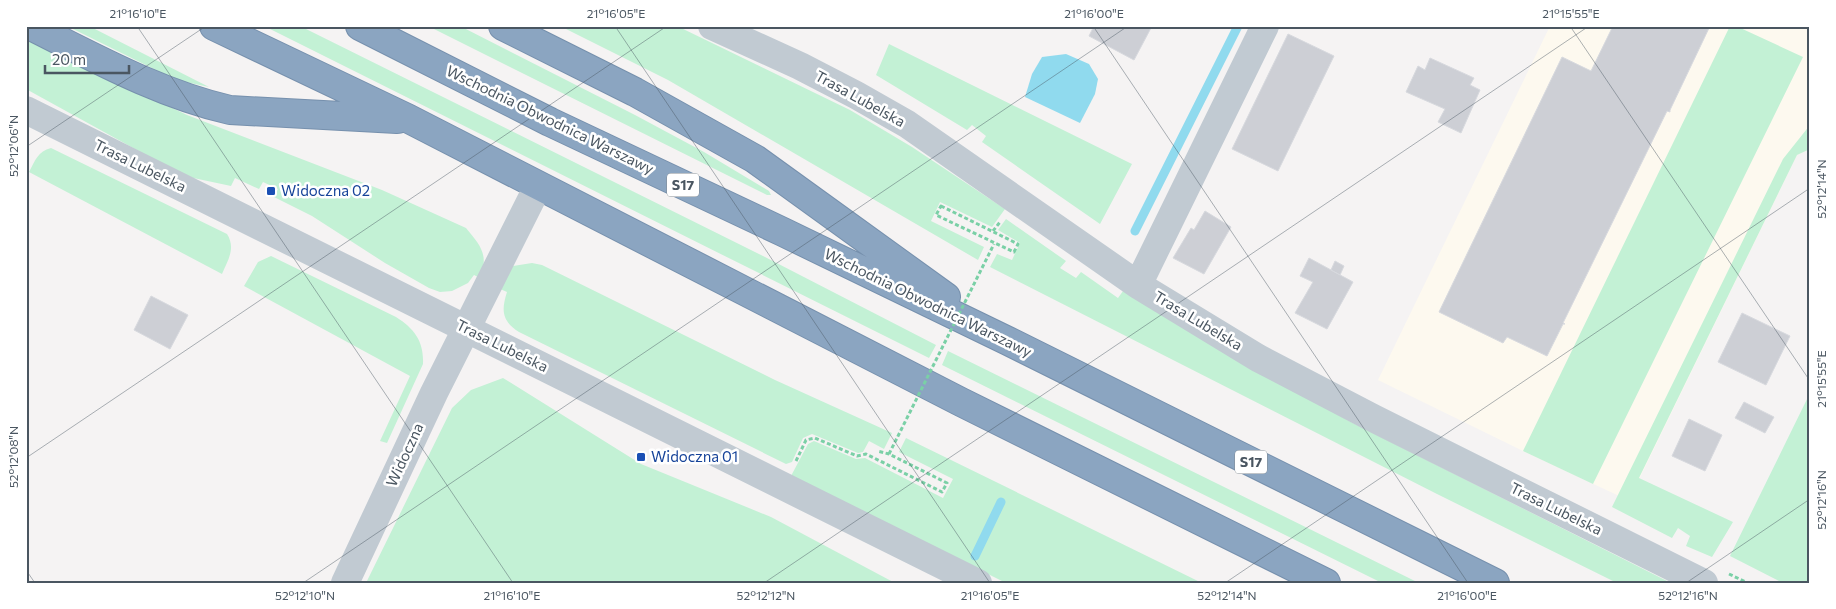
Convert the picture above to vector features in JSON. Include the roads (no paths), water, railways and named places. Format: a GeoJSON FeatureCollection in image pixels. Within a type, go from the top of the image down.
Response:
{"type":"FeatureCollection","features":[{"type":"Feature","properties":{"kind":"highway"},"geometry":{"type":"LineString","coordinates":[[31,26],[154,84],[212,106],[230,110],[409,120]]}},
{"type":"Feature","properties":{"kind":"highway"},"geometry":{"type":"LineString","coordinates":[[214,26],[409,120],[961,402],[1326,583]]}},
{"type":"Feature","properties":{"kind":"highway","name":"Wschodnia Obwodnica Warszawy"},"geometry":{"type":"LineString","coordinates":[[360,26],[550,122],[1008,341],[1495,583]]}},
{"type":"Feature","properties":{"kind":"highway"},"geometry":{"type":"LineString","coordinates":[[503,26],[635,92],[755,160],[1008,341]]}},
{"type":"Feature","properties":{"kind":"street","name":"Trasa Lubelska"},"geometry":{"type":"LineString","coordinates":[[712,26],[800,66],[907,124],[1138,285],[1258,358],[1373,418],[1714,577]]}},
{"type":"Feature","properties":{"kind":"street"},"geometry":{"type":"LineString","coordinates":[[1138,285],[1264,26]]}},
{"type":"Feature","properties":{"kind":"street","name":"Trasa Lubelska"},"geometry":{"type":"LineString","coordinates":[[26,110],[978,583]]}},
{"type":"Feature","properties":{"kind":"street","name":"Widoczna"},"geometry":{"type":"LineString","coordinates":[[345,583],[466,328],[538,186]]}},
{"type":"Feature","properties":{"kind":"water"},"geometry":{"type":"Polygon","coordinates":[[[1066,54],[1089,64],[1098,79],[1095,94],[1080,123],[1025,97],[1032,74],[1042,57],[1066,54]]]}},
{"type":"Feature","properties":{"kind":"waterway"},"geometry":{"type":"LineString","coordinates":[[1135,231],[1238,26]]}},
{"type":"Feature","properties":{"kind":"waterway"},"geometry":{"type":"LineString","coordinates":[[975,556],[1001,502]]}},
{"type":"Feature","properties":{"kind":"place","name":"Widoczna 02"},"geometry":{"type":"Point","coordinates":[271,191]}},
{"type":"Feature","properties":{"kind":"place","name":"Widoczna 01"},"geometry":{"type":"Point","coordinates":[641,457]}}]}
